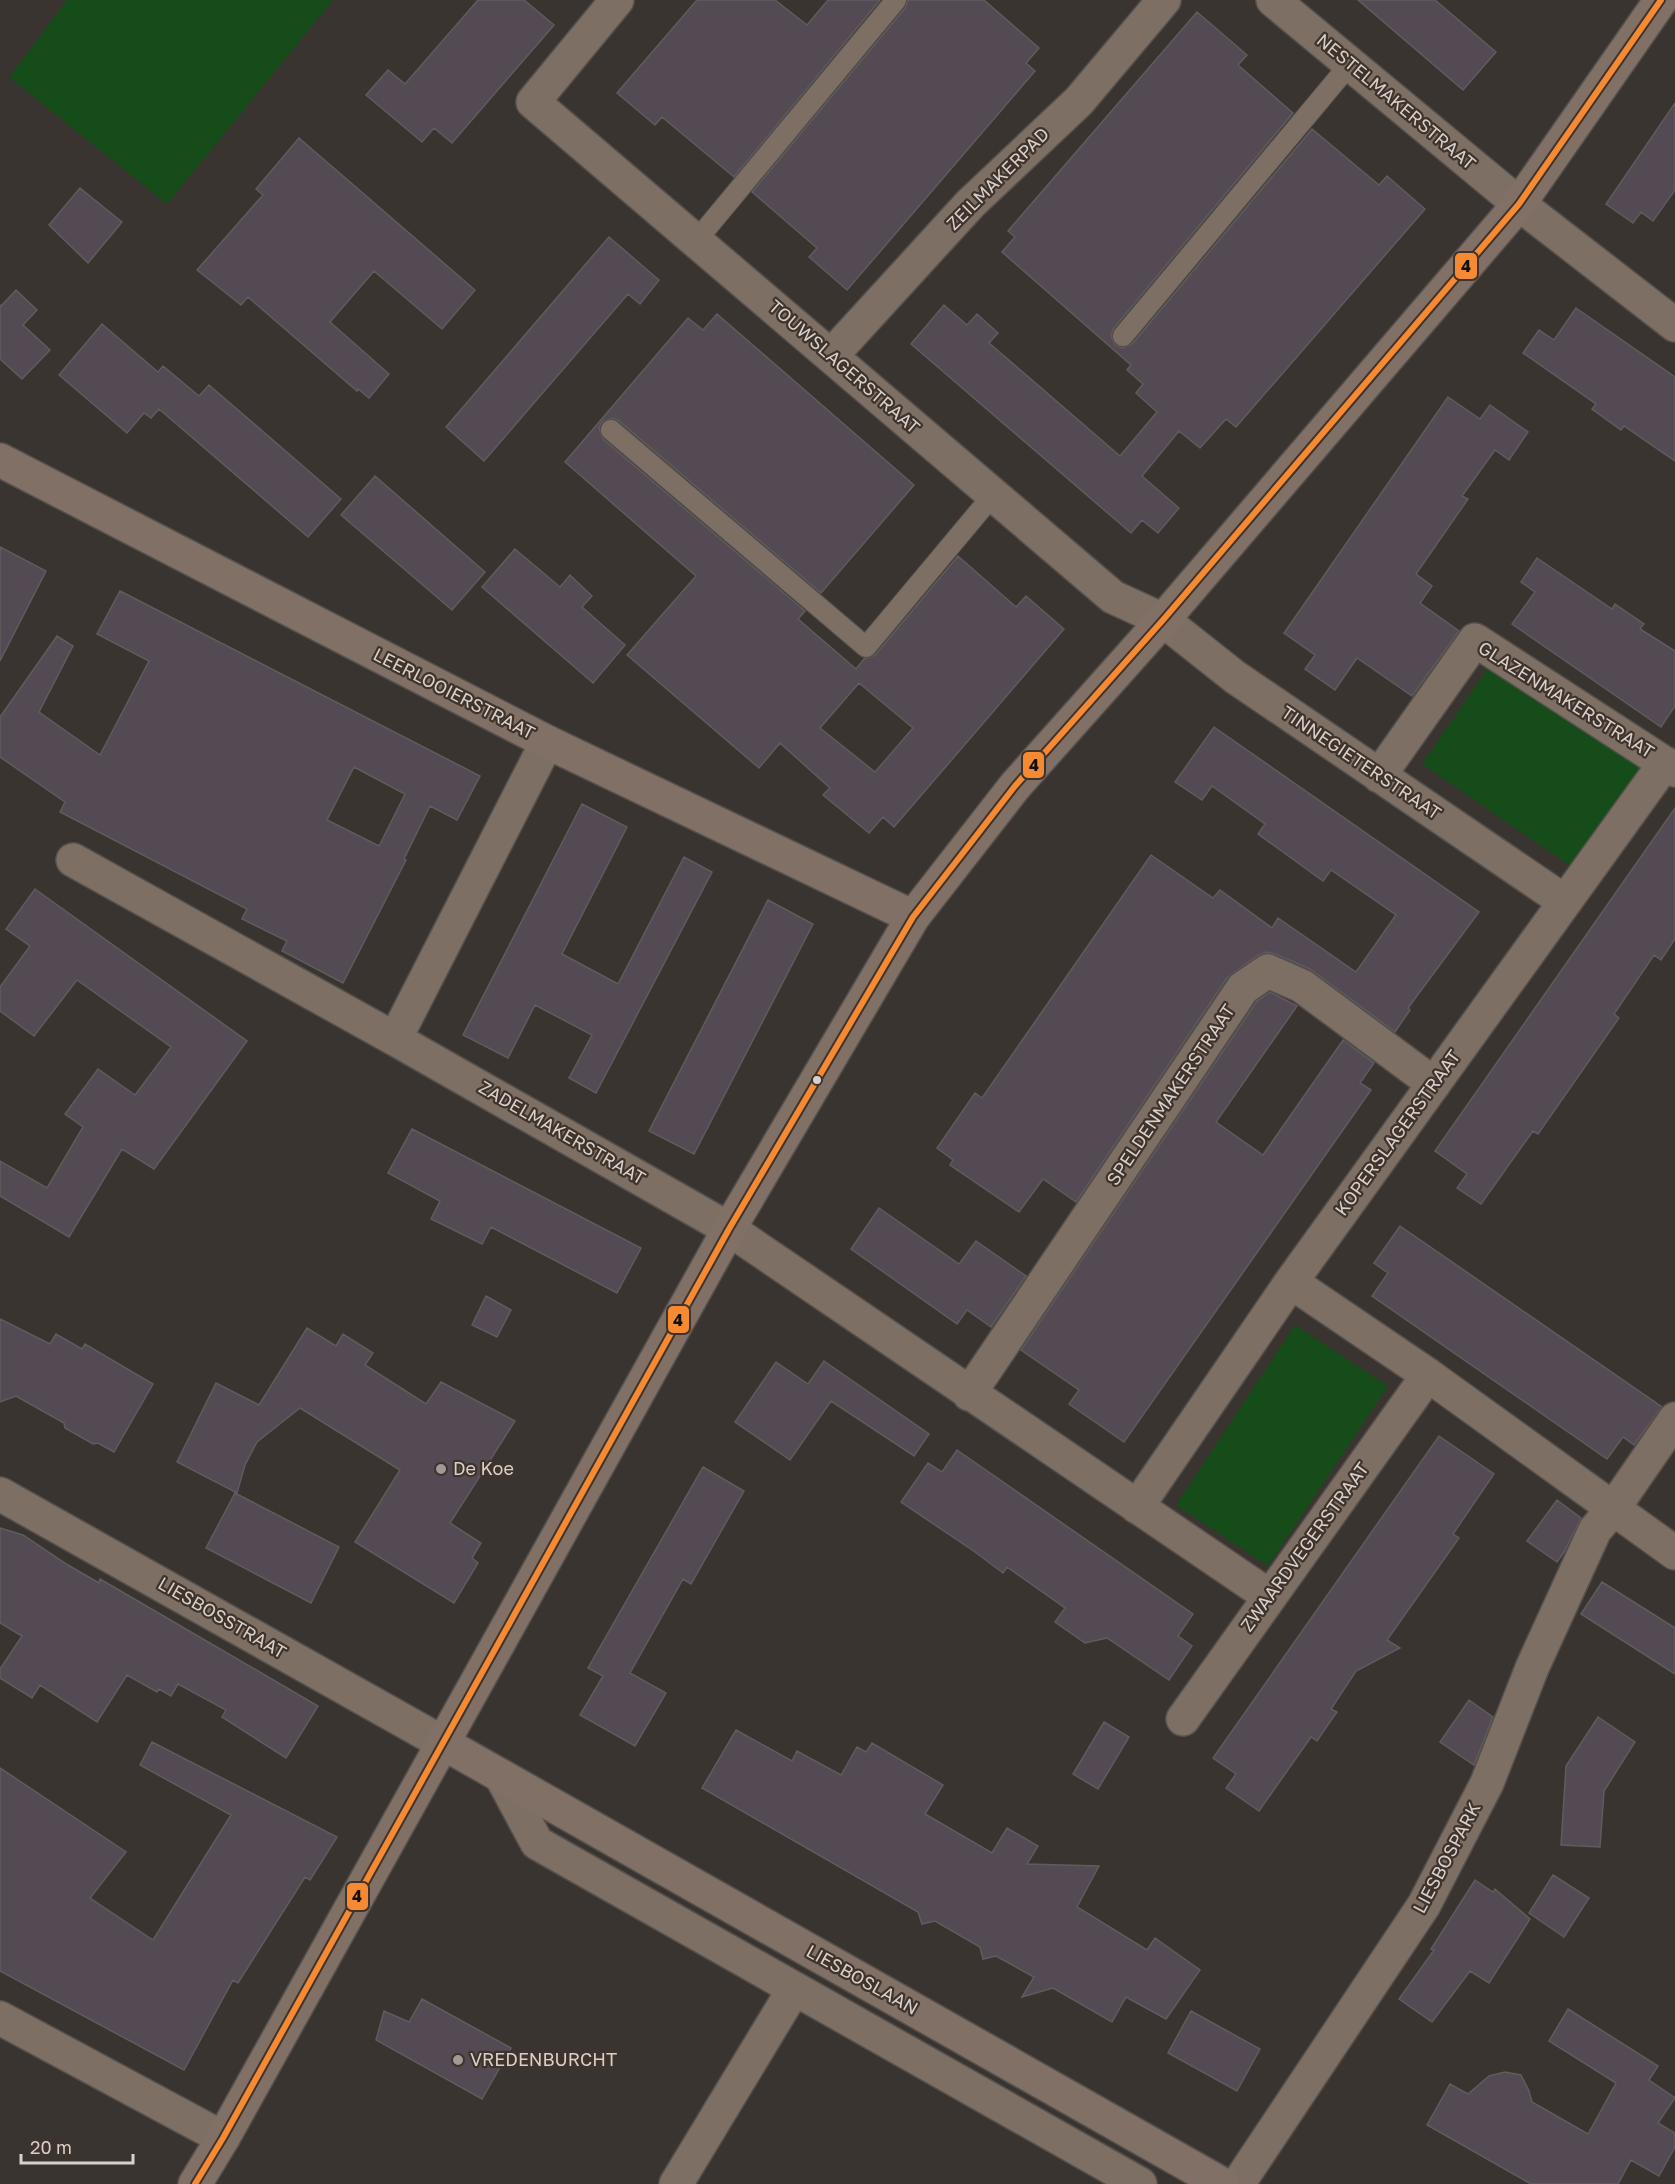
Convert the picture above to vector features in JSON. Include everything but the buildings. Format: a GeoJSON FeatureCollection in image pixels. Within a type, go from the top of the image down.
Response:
{"type":"FeatureCollection","features":[{"type":"Feature","properties":{"kind":"street","name":"TOUWSLAGERSTRAAT"},"geometry":{"type":"LineString","coordinates":[[617,0],[533,102],[1113,597],[1163,620]]}},
{"type":"Feature","properties":{"kind":"street","name":"ZEILMAKERPAD"},"geometry":{"type":"LineString","coordinates":[[831,356],[970,204],[1079,100],[1164,0]]}},
{"type":"Feature","properties":{"kind":"street","name":"NESTELMAKERSTRAAT"},"geometry":{"type":"LineString","coordinates":[[1274,0],[1519,204],[1675,325]]}},
{"type":"Feature","properties":{"kind":"street"},"geometry":{"type":"LineString","coordinates":[[195,2184],[223,2138],[729,1229],[913,917],[1016,786],[1163,620],[1519,204],[1661,0]]}},
{"type":"Feature","properties":{"kind":"street","name":"LEERLOOIERSTRAAT"},"geometry":{"type":"LineString","coordinates":[[0,460],[547,742],[913,917]]}},
{"type":"Feature","properties":{"kind":"street","name":"TINNEGIETERSTRAAT"},"geometry":{"type":"LineString","coordinates":[[1163,620],[1235,677],[1564,901]]}},
{"type":"Feature","properties":{"kind":"street","name":"GLAZENMAKERSTRAAT"},"geometry":{"type":"LineString","coordinates":[[1379,776],[1475,640],[1670,766]]}},
{"type":"Feature","properties":{"kind":"street"},"geometry":{"type":"LineString","coordinates":[[395,1039],[547,742]]}},
{"type":"Feature","properties":{"kind":"street","name":"KOPERSLAGERSTRAAT"},"geometry":{"type":"LineString","coordinates":[[1137,1507],[1291,1282],[1564,901],[1670,766]]}},
{"type":"Feature","properties":{"kind":"street","name":"ZADELMAKERSTRAAT"},"geometry":{"type":"LineString","coordinates":[[73,860],[395,1039],[729,1229]]}},
{"type":"Feature","properties":{"kind":"street","name":"SPELDENMAKERSTRAAT"},"geometry":{"type":"LineString","coordinates":[[969,1394],[1243,988],[1268,971],[1302,986],[1434,1084]]}},
{"type":"Feature","properties":{"kind":"street"},"geometry":{"type":"LineString","coordinates":[[729,1229],[1269,1596]]}},
{"type":"Feature","properties":{"kind":"street"},"geometry":{"type":"LineString","coordinates":[[1291,1282],[1428,1375],[1675,1553]]}},
{"type":"Feature","properties":{"kind":"street","name":"ZWAARDVEGERSTRAAT"},"geometry":{"type":"LineString","coordinates":[[1183,1719],[1428,1375]]}},
{"type":"Feature","properties":{"kind":"street","name":"LIESBOSPARK"},"geometry":{"type":"LineString","coordinates":[[1238,2184],[1424,1905],[1487,1783],[1532,1668],[1595,1530],[1675,1419]]}},
{"type":"Feature","properties":{"kind":"street","name":"LIESBOSSTRAAT"},"geometry":{"type":"LineString","coordinates":[[0,1494],[443,1743]]}},
{"type":"Feature","properties":{"kind":"street","name":"LIESBOSLAAN"},"geometry":{"type":"LineString","coordinates":[[443,1743],[1222,2184]]}},
{"type":"Feature","properties":{"kind":"street"},"geometry":{"type":"LineString","coordinates":[[501,1776],[537,1843],[1140,2184]]}},
{"type":"Feature","properties":{"kind":"street"},"geometry":{"type":"LineString","coordinates":[[676,2184],[794,1989]]}},
{"type":"Feature","properties":{"kind":"street"},"geometry":{"type":"LineString","coordinates":[[0,2018],[223,2138]]}},
{"type":"Feature","properties":{"kind":"lane"},"geometry":{"type":"LineString","coordinates":[[696,241],[896,0]]}},
{"type":"Feature","properties":{"kind":"lane"},"geometry":{"type":"LineString","coordinates":[[1123,336],[1350,64]]}},
{"type":"Feature","properties":{"kind":"lane"},"geometry":{"type":"LineString","coordinates":[[611,430],[866,647],[993,495]]}},
{"type":"Feature","properties":{"kind":"green space"},"geometry":{"type":"Polygon","coordinates":[[[67,0],[333,0],[167,204],[9,77],[67,0]]]}},
{"type":"Feature","properties":{"kind":"green space"},"geometry":{"type":"Polygon","coordinates":[[[1490,665],[1642,769],[1572,867],[1422,764],[1490,665]]]}},
{"type":"Feature","properties":{"kind":"green space"},"geometry":{"type":"Polygon","coordinates":[[[1295,1325],[1388,1386],[1268,1566],[1176,1505],[1295,1325]]]}},
{"type":"Feature","properties":{"kind":"transit line","name":"4"},"geometry":{"type":"LineString","coordinates":[[195,2184],[223,2138],[729,1229],[913,917],[1015,786],[1163,620],[1519,204],[1661,0]]}},
{"type":"Feature","properties":{"kind":"place","name":"De Koe"},"geometry":{"type":"Point","coordinates":[441,1469]}},
{"type":"Feature","properties":{"kind":"place","name":"VREDENBURCHT"},"geometry":{"type":"Point","coordinates":[458,2060]}}]}
